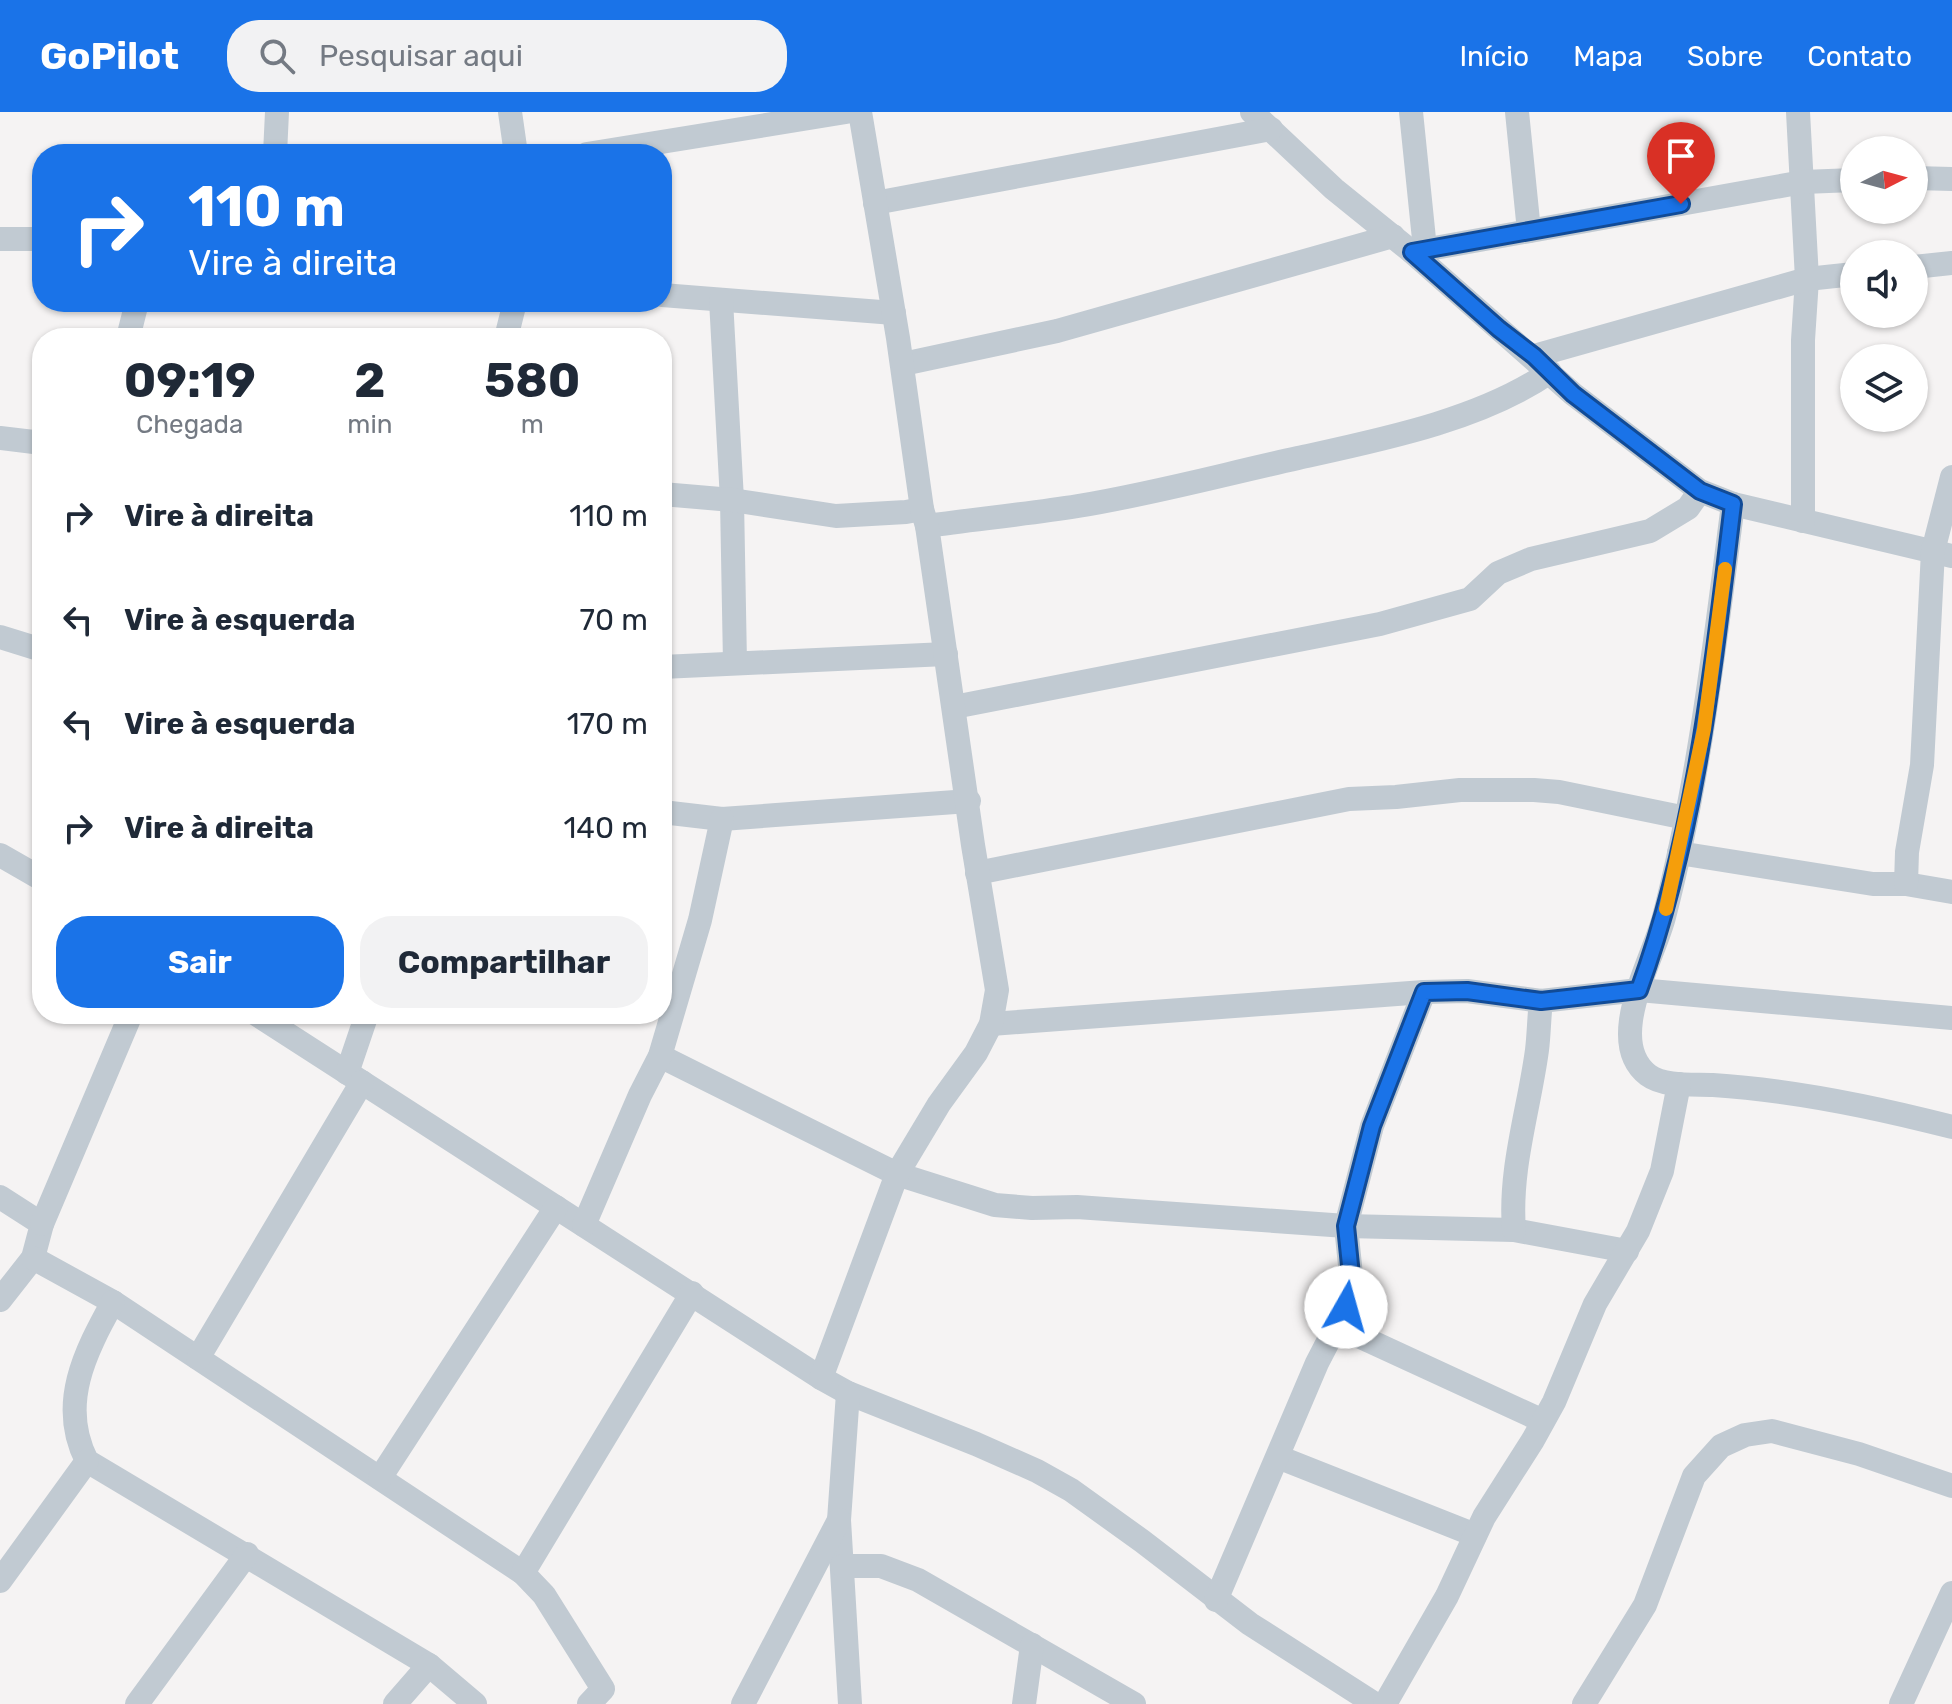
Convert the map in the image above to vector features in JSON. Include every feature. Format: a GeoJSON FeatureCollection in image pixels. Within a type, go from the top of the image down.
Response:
{"type":"FeatureCollection","features":[{"type":"Feature","properties":{"kind":"street"},"geometry":{"type":"LineString","coordinates":[[275,144],[277,112]]}},
{"type":"Feature","properties":{"kind":"street"},"geometry":{"type":"LineString","coordinates":[[510,112],[515,144]]}},
{"type":"Feature","properties":{"kind":"street"},"geometry":{"type":"LineString","coordinates":[[649,144],[846,112]]}},
{"type":"Feature","properties":{"kind":"street"},"geometry":{"type":"LineString","coordinates":[[821,1378],[897,1174],[939,1104],[976,1053],[991,1024],[997,990],[977,873],[969,801],[903,364],[860,112]]}},
{"type":"Feature","properties":{"kind":"street"},"geometry":{"type":"LineString","coordinates":[[1411,112],[1419,250]]}},
{"type":"Feature","properties":{"kind":"street"},"geometry":{"type":"LineString","coordinates":[[1517,112],[1529,231]]}},
{"type":"Feature","properties":{"kind":"street"},"geometry":{"type":"LineString","coordinates":[[1798,112],[1807,279],[1803,340],[1803,521]]}},
{"type":"Feature","properties":{"kind":"street"},"geometry":{"type":"LineString","coordinates":[[875,203],[1260,118],[1334,189],[1393,236],[1419,250],[1499,329],[1573,394],[1700,491],[1733,504],[1943,554]]}},
{"type":"Feature","properties":{"kind":"street"},"geometry":{"type":"LineString","coordinates":[[1928,178],[1952,179]]}},
{"type":"Feature","properties":{"kind":"street"},"geometry":{"type":"LineString","coordinates":[[1419,250],[1803,182],[1840,181]]}},
{"type":"Feature","properties":{"kind":"street"},"geometry":{"type":"LineString","coordinates":[[903,364],[1057,331],[1393,236]]}},
{"type":"Feature","properties":{"kind":"street"},"geometry":{"type":"LineString","coordinates":[[0,239],[32,239]]}},
{"type":"Feature","properties":{"kind":"street"},"geometry":{"type":"LineString","coordinates":[[1928,266],[1952,263]]}},
{"type":"Feature","properties":{"kind":"street"},"geometry":{"type":"LineString","coordinates":[[672,495],[732,500],[836,516],[906,512],[924,517],[1080,505],[1376,440],[1437,423],[1531,385],[1542,364],[1807,279],[1840,275]]}},
{"type":"Feature","properties":{"kind":"street"},"geometry":{"type":"LineString","coordinates":[[672,296],[894,313]]}},
{"type":"Feature","properties":{"kind":"street"},"geometry":{"type":"LineString","coordinates":[[721,300],[732,500],[735,663]]}},
{"type":"Feature","properties":{"kind":"street"},"geometry":{"type":"LineString","coordinates":[[0,438],[32,442]]}},
{"type":"Feature","properties":{"kind":"street"},"geometry":{"type":"LineString","coordinates":[[1906,884],[1907,852],[1922,765],[1952,477]]}},
{"type":"Feature","properties":{"kind":"street"},"geometry":{"type":"LineString","coordinates":[[954,707],[1380,624],[1470,599],[1498,573],[1531,559],[1650,531],[1688,508],[1700,491]]}},
{"type":"Feature","properties":{"kind":"street"},"geometry":{"type":"LineString","coordinates":[[1733,504],[1704,729],[1663,921],[1629,1030],[1633,1059],[1650,1077],[1679,1084],[1772,1092],[1898,1113],[1952,1127]]}},
{"type":"Feature","properties":{"kind":"street"},"geometry":{"type":"LineString","coordinates":[[0,637],[32,647]]}},
{"type":"Feature","properties":{"kind":"street"},"geometry":{"type":"LineString","coordinates":[[672,666],[946,654]]}},
{"type":"Feature","properties":{"kind":"street"},"geometry":{"type":"LineString","coordinates":[[977,873],[1349,799],[1460,790],[1547,791],[1686,818]]}},
{"type":"Feature","properties":{"kind":"street"},"geometry":{"type":"LineString","coordinates":[[672,813],[722,819],[969,801]]}},
{"type":"Feature","properties":{"kind":"street"},"geometry":{"type":"LineString","coordinates":[[672,1015],[700,920],[722,819]]}},
{"type":"Feature","properties":{"kind":"street"},"geometry":{"type":"LineString","coordinates":[[1679,853],[1873,884],[1906,884],[1952,892]]}},
{"type":"Feature","properties":{"kind":"street"},"geometry":{"type":"LineString","coordinates":[[0,855],[32,873]]}},
{"type":"Feature","properties":{"kind":"street"},"geometry":{"type":"LineString","coordinates":[[991,1024],[1467,991],[1541,1001],[1639,990],[1952,1018]]}},
{"type":"Feature","properties":{"kind":"street"},"geometry":{"type":"LineString","coordinates":[[1216,1600],[1317,1363],[1346,1307],[1351,1275],[1346,1226],[1372,1126],[1424,992]]}},
{"type":"Feature","properties":{"kind":"street"},"geometry":{"type":"LineString","coordinates":[[1514,1230],[1512,1208],[1521,1131],[1537,1050],[1541,1001]]}},
{"type":"Feature","properties":{"kind":"street"},"geometry":{"type":"LineString","coordinates":[[0,1300],[33,1258],[42,1224],[127,1024]]}},
{"type":"Feature","properties":{"kind":"street"},"geometry":{"type":"LineString","coordinates":[[272,1024],[821,1378],[848,1393],[1037,1471],[1071,1490],[1216,1600],[1375,1704]]}},
{"type":"Feature","properties":{"kind":"street"},"geometry":{"type":"LineString","coordinates":[[198,1358],[355,1077],[365,1024]]}},
{"type":"Feature","properties":{"kind":"street"},"geometry":{"type":"LineString","coordinates":[[584,1225],[660,1056],[669,1024]]}},
{"type":"Feature","properties":{"kind":"street"},"geometry":{"type":"LineString","coordinates":[[660,1056],[897,1174],[995,1205],[1077,1207],[1346,1226],[1514,1230],[1627,1251]]}},
{"type":"Feature","properties":{"kind":"street"},"geometry":{"type":"LineString","coordinates":[[1385,1704],[1447,1596],[1484,1517],[1543,1421],[1595,1304],[1638,1231],[1662,1171],[1679,1084]]}},
{"type":"Feature","properties":{"kind":"street"},"geometry":{"type":"LineString","coordinates":[[0,1197],[42,1224]]}},
{"type":"Feature","properties":{"kind":"street"},"geometry":{"type":"LineString","coordinates":[[380,1478],[556,1207]]}},
{"type":"Feature","properties":{"kind":"street"},"geometry":{"type":"LineString","coordinates":[[33,1258],[113,1302],[523,1573],[544,1595],[604,1699]]}},
{"type":"Feature","properties":{"kind":"street"},"geometry":{"type":"LineString","coordinates":[[523,1573],[692,1293]]}},
{"type":"Feature","properties":{"kind":"street"},"geometry":{"type":"LineString","coordinates":[[113,1302],[89,1344],[79,1377],[75,1406],[77,1441],[87,1461],[429,1665],[475,1704]]}},
{"type":"Feature","properties":{"kind":"street"},"geometry":{"type":"LineString","coordinates":[[1337,1326],[1543,1421]]}},
{"type":"Feature","properties":{"kind":"street"},"geometry":{"type":"LineString","coordinates":[[848,1393],[839,1520],[850,1704]]}},
{"type":"Feature","properties":{"kind":"street"},"geometry":{"type":"LineString","coordinates":[[1584,1704],[1645,1605],[1694,1476],[1721,1446],[1745,1435],[1772,1431],[1847,1450],[1952,1486]]}},
{"type":"Feature","properties":{"kind":"street"},"geometry":{"type":"LineString","coordinates":[[1278,1457],[1475,1535]]}},
{"type":"Feature","properties":{"kind":"street"},"geometry":{"type":"LineString","coordinates":[[0,1581],[87,1461]]}},
{"type":"Feature","properties":{"kind":"street"},"geometry":{"type":"LineString","coordinates":[[743,1704],[839,1520]]}},
{"type":"Feature","properties":{"kind":"street"},"geometry":{"type":"LineString","coordinates":[[137,1704],[247,1554]]}},
{"type":"Feature","properties":{"kind":"street"},"geometry":{"type":"LineString","coordinates":[[843,1566],[881,1566],[918,1580],[1134,1704]]}},
{"type":"Feature","properties":{"kind":"street"},"geometry":{"type":"LineString","coordinates":[[1901,1704],[1952,1593]]}},
{"type":"Feature","properties":{"kind":"street"},"geometry":{"type":"LineString","coordinates":[[1024,1704],[1032,1645]]}},
{"type":"Feature","properties":{"kind":"street"},"geometry":{"type":"LineString","coordinates":[[395,1704],[429,1665]]}},
{"type":"Feature","properties":{"kind":"slow traffic"},"geometry":{"type":"LineString","coordinates":[[1666,909],[1704,729],[1725,569]]}},
{"type":"Feature","properties":{"kind":"route"},"geometry":{"type":"LineString","coordinates":[[1346,1307],[1351,1275],[1346,1226],[1372,1126],[1424,992],[1467,991],[1541,1001],[1639,990],[1663,921],[1704,729],[1733,504],[1700,491],[1573,394],[1534,356],[1412,252],[1681,204]]}}]}
